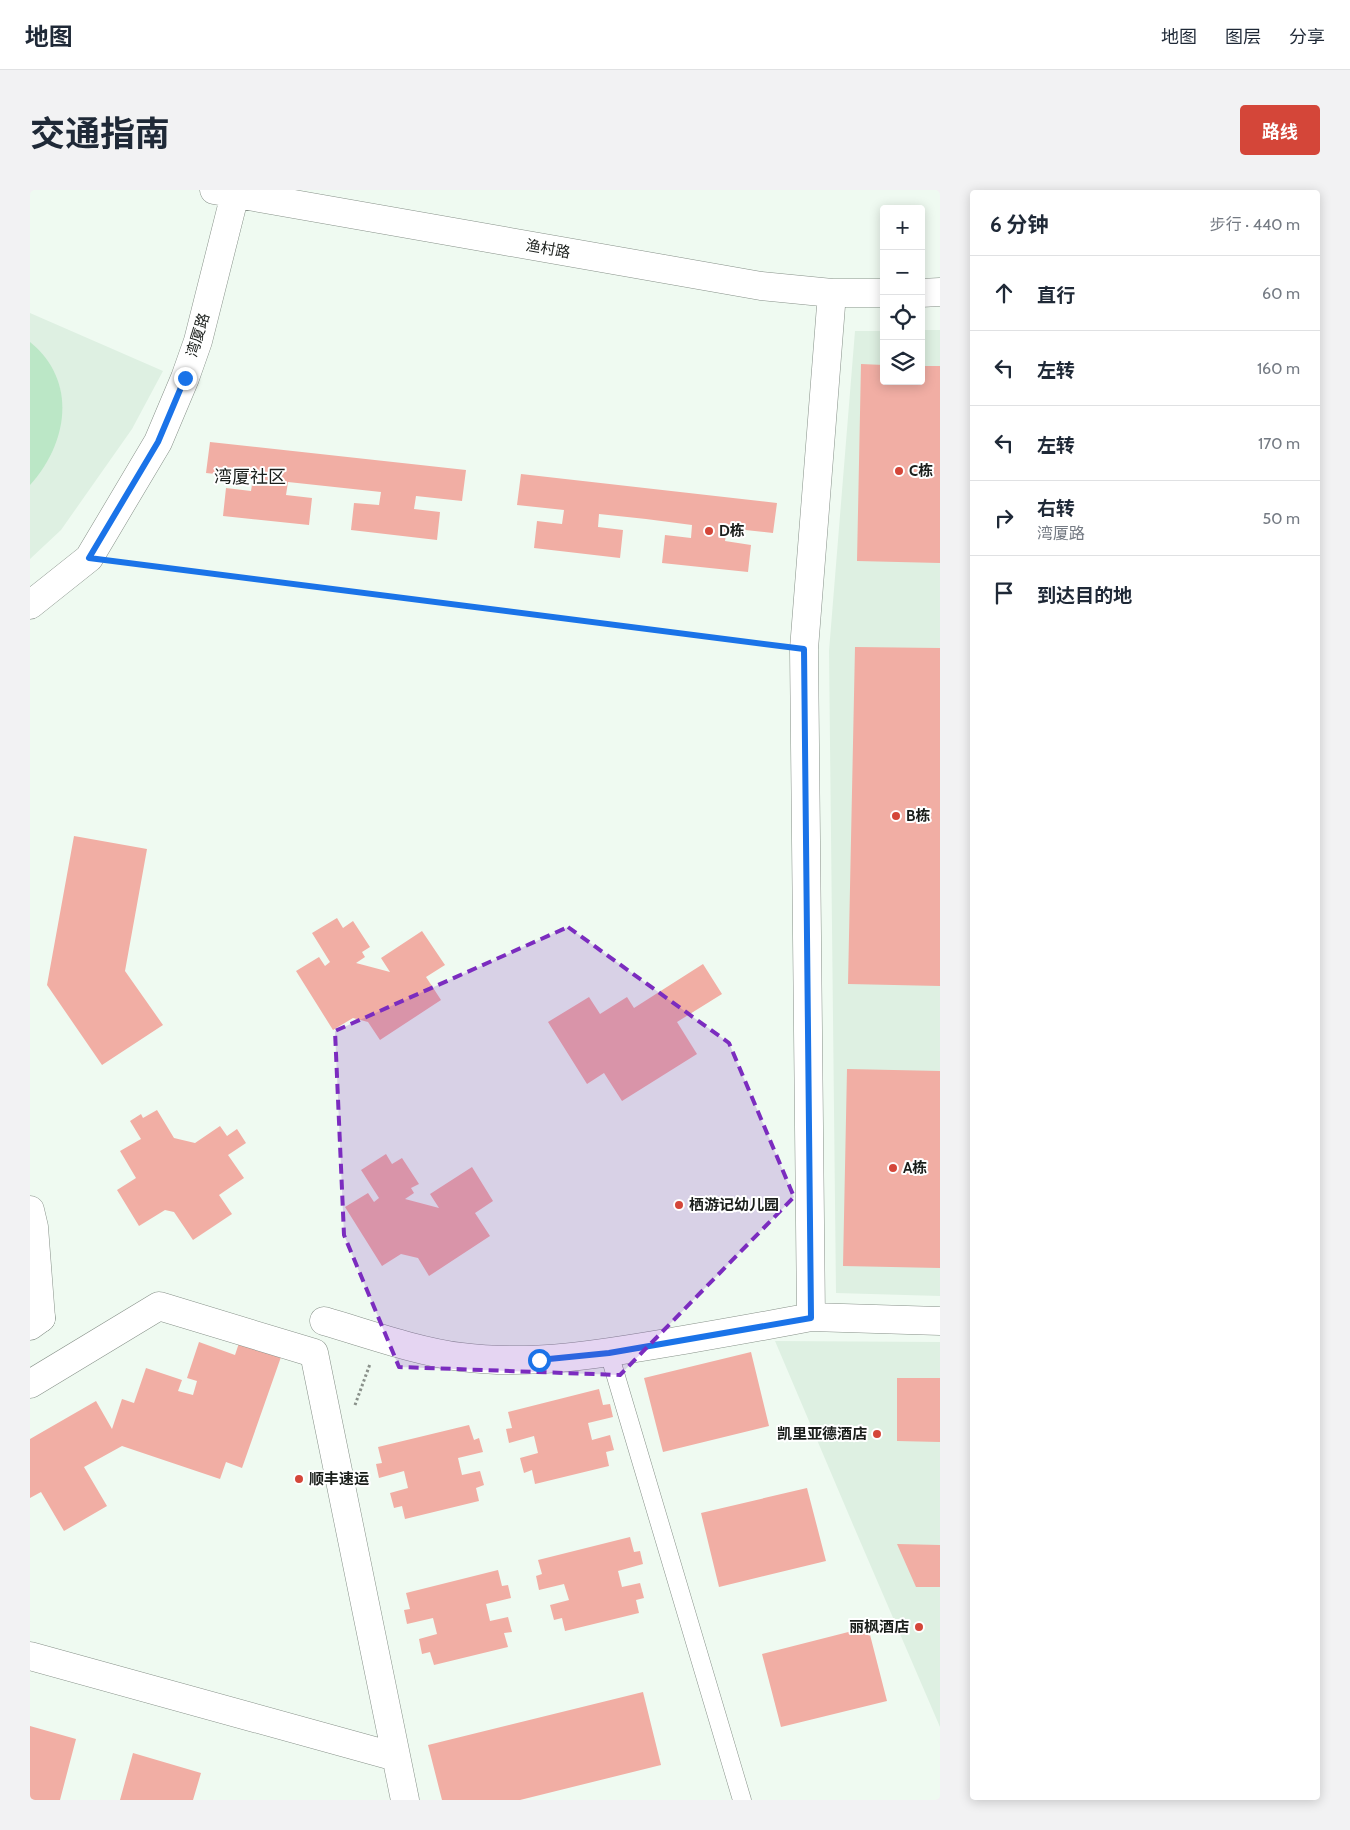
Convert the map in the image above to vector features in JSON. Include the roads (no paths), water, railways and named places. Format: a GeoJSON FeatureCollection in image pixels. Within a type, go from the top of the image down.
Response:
{"type":"FeatureCollection","features":[{"type":"Feature","properties":{"kind":"street","name":"渔村路"},"geometry":{"type":"LineString","coordinates":[[225,192],[761,286],[832,293],[880,293]]}},
{"type":"Feature","properties":{"kind":"street","name":"湾厦路"},"geometry":{"type":"LineString","coordinates":[[30,605],[89,558],[158,442],[185,378],[200,332],[225,192]]}},
{"type":"Feature","properties":{"kind":"street"},"geometry":{"type":"LineString","coordinates":[[925,292],[940,292]]}},
{"type":"Feature","properties":{"kind":"street"},"geometry":{"type":"LineString","coordinates":[[811,1318],[804,649],[832,293]]}},
{"type":"Feature","properties":{"kind":"street"},"geometry":{"type":"LineString","coordinates":[[30,1210],[34,1227],[36,1322]]}},
{"type":"Feature","properties":{"kind":"street"},"geometry":{"type":"LineString","coordinates":[[30,1384],[159,1306],[314,1354],[405,1800]]}},
{"type":"Feature","properties":{"kind":"street"},"geometry":{"type":"LineString","coordinates":[[324,1321],[380,1338],[460,1357],[539,1360],[609,1353],[811,1318],[940,1321]]}},
{"type":"Feature","properties":{"kind":"street"},"geometry":{"type":"LineString","coordinates":[[30,1656],[396,1757]]}},
{"type":"Feature","properties":{"kind":"lane"},"geometry":{"type":"LineString","coordinates":[[609,1353],[742,1800]]}},
{"type":"Feature","properties":{"kind":"place","name":"C栋"},"geometry":{"type":"Point","coordinates":[899,471]}},
{"type":"Feature","properties":{"kind":"place","name":"D栋"},"geometry":{"type":"Point","coordinates":[709,531]}},
{"type":"Feature","properties":{"kind":"place","name":"B栋"},"geometry":{"type":"Point","coordinates":[896,816]}},
{"type":"Feature","properties":{"kind":"place","name":"A栋"},"geometry":{"type":"Point","coordinates":[893,1168]}},
{"type":"Feature","properties":{"kind":"place","name":"栖游记幼儿园"},"geometry":{"type":"Point","coordinates":[679,1205]}},
{"type":"Feature","properties":{"kind":"place","name":"凯里亚德酒店"},"geometry":{"type":"Point","coordinates":[877,1434]}},
{"type":"Feature","properties":{"kind":"place","name":"顺丰速运"},"geometry":{"type":"Point","coordinates":[299,1479]}},
{"type":"Feature","properties":{"kind":"place","name":"丽枫酒店"},"geometry":{"type":"Point","coordinates":[919,1627]}},
{"type":"Feature","properties":{"kind":"district","name":"湾厦社区"},"geometry":{"type":"Point","coordinates":[250,477]}}]}
